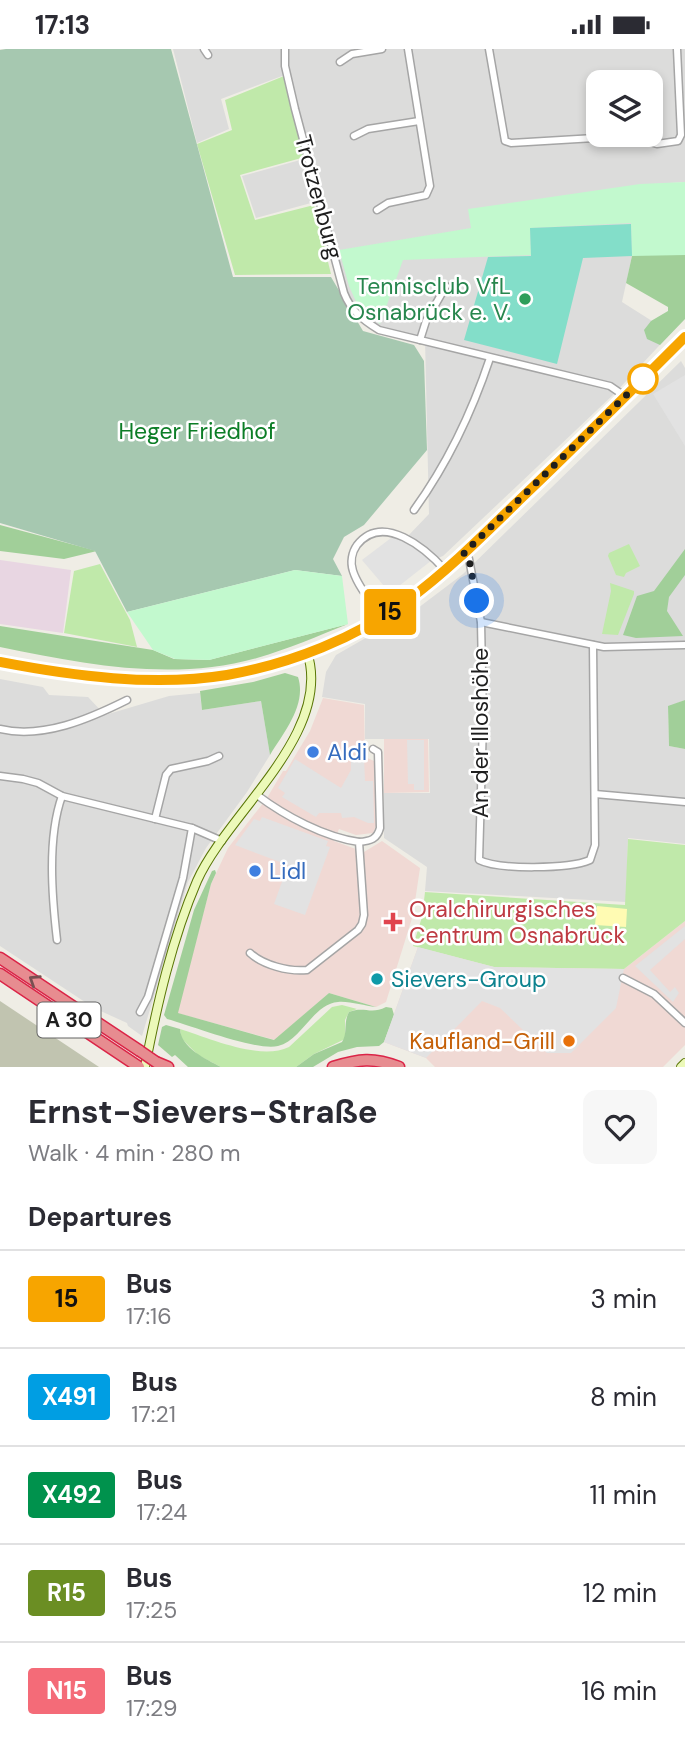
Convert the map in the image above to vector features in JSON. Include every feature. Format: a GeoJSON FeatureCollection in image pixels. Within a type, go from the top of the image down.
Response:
{"type":"FeatureCollection","features":[{"type":"Feature","properties":{"kind":"highway","name":"A 30"},"geometry":{"type":"LineString","coordinates":[[0,958],[140,1051],[148,1066]]}},
{"type":"Feature","properties":{"kind":"highway","name":"A 30"},"geometry":{"type":"LineString","coordinates":[[0,974],[148,1066]]}},
{"type":"Feature","properties":{"kind":"highway"},"geometry":{"type":"LineString","coordinates":[[335,1067],[348,1061],[367,1059],[384,1061],[399,1067]]}},
{"type":"Feature","properties":{"kind":"highway"},"geometry":{"type":"LineString","coordinates":[[148,1066],[168,1067]]}},
{"type":"Feature","properties":{"kind":"street","name":"Trotzenburg"},"geometry":{"type":"LineString","coordinates":[[285,49],[285,66],[295,109],[349,305],[362,319],[380,330],[610,386],[626,397]]}},
{"type":"Feature","properties":{"kind":"street"},"geometry":{"type":"LineString","coordinates":[[340,62],[352,54],[382,49]]}},
{"type":"Feature","properties":{"kind":"street"},"geometry":{"type":"LineString","coordinates":[[377,210],[388,203],[426,195],[430,186],[408,49]]}},
{"type":"Feature","properties":{"kind":"street"},"geometry":{"type":"LineString","coordinates":[[489,49],[505,141],[511,143],[628,137],[657,144],[678,141],[681,135],[677,49]]}},
{"type":"Feature","properties":{"kind":"street"},"geometry":{"type":"LineString","coordinates":[[354,136],[368,129],[419,121]]}},
{"type":"Feature","properties":{"kind":"street"},"geometry":{"type":"LineString","coordinates":[[420,340],[426,321],[446,286]]}},
{"type":"Feature","properties":{"kind":"street"},"geometry":{"type":"LineString","coordinates":[[0,662],[109,678],[159,679],[225,675],[260,668],[339,640],[382,617],[446,570],[685,337]]}},
{"type":"Feature","properties":{"kind":"street"},"geometry":{"type":"LineString","coordinates":[[414,510],[439,474],[459,437],[491,358]]}},
{"type":"Feature","properties":{"kind":"street"},"geometry":{"type":"LineString","coordinates":[[382,617],[353,570],[352,555],[362,540],[381,532],[398,535],[429,555],[446,570]]}},
{"type":"Feature","properties":{"kind":"street","name":"An der Illoshöhe"},"geometry":{"type":"LineString","coordinates":[[464,553],[469,559],[481,621],[483,722],[479,860],[491,866],[577,866],[590,860],[595,845],[595,795]]}},
{"type":"Feature","properties":{"kind":"street"},"geometry":{"type":"LineString","coordinates":[[481,621],[593,645],[685,645]]}},
{"type":"Feature","properties":{"kind":"street"},"geometry":{"type":"LineString","coordinates":[[593,645],[595,795],[685,802]]}},
{"type":"Feature","properties":{"kind":"street"},"geometry":{"type":"LineString","coordinates":[[148,1066],[161,995],[187,906],[202,871],[257,795],[294,736],[308,707],[313,672],[307,652]]}},
{"type":"Feature","properties":{"kind":"street"},"geometry":{"type":"LineString","coordinates":[[0,729],[16,733],[51,729],[127,700]]}},
{"type":"Feature","properties":{"kind":"street"},"geometry":{"type":"LineString","coordinates":[[257,795],[295,820],[359,842],[373,840],[380,828],[378,752],[373,749]]}},
{"type":"Feature","properties":{"kind":"street"},"geometry":{"type":"LineString","coordinates":[[155,819],[166,775],[171,769],[219,756]]}},
{"type":"Feature","properties":{"kind":"street"},"geometry":{"type":"LineString","coordinates":[[0,776],[38,783],[62,796],[192,828],[222,841]]}},
{"type":"Feature","properties":{"kind":"street"},"geometry":{"type":"LineString","coordinates":[[57,940],[51,886],[57,810],[62,796]]}},
{"type":"Feature","properties":{"kind":"street"},"geometry":{"type":"LineString","coordinates":[[139,1012],[148,997],[183,878],[192,828]]}},
{"type":"Feature","properties":{"kind":"street"},"geometry":{"type":"LineString","coordinates":[[250,953],[259,961],[298,971],[307,970],[358,930],[363,915],[359,842]]}},
{"type":"Feature","properties":{"kind":"street"},"geometry":{"type":"LineString","coordinates":[[623,978],[654,994],[685,1023]]}},
{"type":"Feature","properties":{"kind":"street"},"geometry":{"type":"LineString","coordinates":[[681,1067],[685,1063]]}},
{"type":"Feature","properties":{"kind":"shaded area"},"geometry":{"type":"Polygon","coordinates":[[[173,49],[685,49],[685,182],[640,185],[631,223],[632,256],[622,302],[671,333],[614,394],[438,558],[407,537],[429,514],[425,339],[383,327],[365,318],[349,301],[322,200],[256,218],[242,176],[311,157],[290,73],[221,99],[229,129],[197,143],[173,49]]]}},
{"type":"Feature","properties":{"kind":"shaded area"},"geometry":{"type":"Polygon","coordinates":[[[681,361],[685,368],[685,700],[668,707],[669,746],[685,749],[685,844],[628,838],[626,902],[425,891],[427,867],[384,838],[384,793],[430,793],[429,739],[365,739],[365,704],[322,697],[326,672],[336,655],[418,608],[463,574],[681,361]]]}},
{"type":"Feature","properties":{"kind":"shaded area"},"geometry":{"type":"Polygon","coordinates":[[[685,375],[685,446],[653,394],[685,375]]]}},
{"type":"Feature","properties":{"kind":"shaded area"},"geometry":{"type":"Polygon","coordinates":[[[395,535],[432,560],[390,593],[362,560],[395,535]]]}},
{"type":"Feature","properties":{"kind":"shaded area"},"geometry":{"type":"Polygon","coordinates":[[[0,560],[71,570],[63,633],[0,624],[0,560]]]}},
{"type":"Feature","properties":{"kind":"shaded area"},"geometry":{"type":"Polygon","coordinates":[[[0,679],[43,687],[49,695],[88,697],[105,715],[169,696],[200,693],[202,710],[261,701],[270,755],[206,848],[188,882],[142,1036],[127,1023],[94,1008],[0,946],[0,679]]]}},
{"type":"Feature","properties":{"kind":"shaded area"},"geometry":{"type":"Polygon","coordinates":[[[323,698],[364,705],[365,757],[374,761],[376,826],[373,833],[356,835],[339,829],[334,841],[364,852],[382,841],[420,868],[413,915],[386,1002],[376,1007],[329,993],[275,1040],[177,1013],[211,884],[228,848],[267,798],[283,771],[286,771],[310,731],[323,698]]]}},
{"type":"Feature","properties":{"kind":"shaded area"},"geometry":{"type":"Polygon","coordinates":[[[384,739],[428,739],[429,792],[384,793],[384,739]]]}},
{"type":"Feature","properties":{"kind":"shaded area"},"geometry":{"type":"Polygon","coordinates":[[[407,740],[424,740],[424,790],[414,790],[414,784],[408,784],[407,740]]]}},
{"type":"Feature","properties":{"kind":"shaded area"},"geometry":{"type":"Polygon","coordinates":[[[364,758],[365,781],[373,781],[374,823],[354,817],[342,818],[341,813],[319,813],[316,817],[282,797],[285,793],[278,788],[295,759],[341,788],[351,770],[351,759],[364,758]]]}},
{"type":"Feature","properties":{"kind":"shaded area"},"geometry":{"type":"Polygon","coordinates":[[[262,817],[328,841],[326,846],[330,847],[305,915],[274,904],[288,865],[235,845],[254,819],[260,821],[262,817]]]}},
{"type":"Feature","properties":{"kind":"shaded area"},"geometry":{"type":"Polygon","coordinates":[[[685,921],[685,1045],[663,1067],[435,1067],[426,1058],[384,1042],[418,947],[494,967],[624,969],[685,921]]]}},
{"type":"Feature","properties":{"kind":"shaded area"},"geometry":{"type":"Polygon","coordinates":[[[685,926],[685,939],[650,970],[670,992],[675,987],[679,993],[673,1002],[635,966],[685,926]]]}},
{"type":"Feature","properties":{"kind":"shaded area"},"geometry":{"type":"Polygon","coordinates":[[[418,947],[494,967],[624,969],[616,1008],[571,1053],[547,1053],[500,1008],[482,1001],[426,1058],[384,1042],[418,947]]]}},
{"type":"Feature","properties":{"kind":"shaded area"},"geometry":{"type":"Polygon","coordinates":[[[0,1001],[99,1067],[0,1067],[0,1001]]]}},
{"type":"Feature","properties":{"kind":"green space","name":"Heger Friedhof"},"geometry":{"type":"Polygon","coordinates":[[[171,49],[233,277],[331,277],[363,331],[414,345],[424,361],[427,450],[364,525],[344,537],[333,559],[342,576],[295,570],[127,612],[95,551],[0,523],[0,50],[171,49]]]}},
{"type":"Feature","properties":{"kind":"green space"},"geometry":{"type":"Polygon","coordinates":[[[284,76],[305,157],[240,175],[255,220],[314,205],[331,274],[235,275],[197,144],[232,130],[225,100],[284,76]]]}},
{"type":"Feature","properties":{"kind":"green space"},"geometry":{"type":"Polygon","coordinates":[[[685,182],[685,255],[632,256],[631,223],[530,228],[531,255],[403,260],[380,324],[358,306],[339,250],[471,228],[468,209],[640,184],[685,182]]]}},
{"type":"Feature","properties":{"kind":"green space","name":"Tennisclub VfL Osnabrück e. V."},"geometry":{"type":"Polygon","coordinates":[[[631,224],[632,256],[583,258],[557,364],[464,340],[488,257],[531,256],[530,228],[631,224]]]}},
{"type":"Feature","properties":{"kind":"green space"},"geometry":{"type":"Polygon","coordinates":[[[685,235],[685,319],[660,345],[647,339],[644,330],[651,321],[668,311],[668,307],[626,283],[632,256],[639,245],[685,235]]]}},
{"type":"Feature","properties":{"kind":"green space"},"geometry":{"type":"Polygon","coordinates":[[[0,525],[97,551],[64,559],[0,551],[0,525]]]}},
{"type":"Feature","properties":{"kind":"green space"},"geometry":{"type":"Polygon","coordinates":[[[629,544],[640,566],[626,573],[624,577],[616,575],[609,553],[629,544]]]}},
{"type":"Feature","properties":{"kind":"green space"},"geometry":{"type":"Polygon","coordinates":[[[685,549],[685,575],[669,597],[667,611],[683,636],[636,638],[623,635],[637,596],[654,591],[685,549]]]}},
{"type":"Feature","properties":{"kind":"green space"},"geometry":{"type":"Polygon","coordinates":[[[100,564],[130,620],[137,647],[64,633],[74,571],[100,564]]]}},
{"type":"Feature","properties":{"kind":"green space"},"geometry":{"type":"Polygon","coordinates":[[[295,570],[342,576],[348,624],[209,660],[175,659],[153,650],[127,612],[295,570]]]}},
{"type":"Feature","properties":{"kind":"green space"},"geometry":{"type":"Polygon","coordinates":[[[610,583],[634,591],[618,635],[602,634],[611,591],[610,583]]]}},
{"type":"Feature","properties":{"kind":"green space"},"geometry":{"type":"Polygon","coordinates":[[[348,624],[257,658],[193,669],[128,668],[0,647],[0,626],[153,650],[174,659],[209,660],[348,624]]]}},
{"type":"Feature","properties":{"kind":"green space"},"geometry":{"type":"Polygon","coordinates":[[[285,673],[298,677],[299,698],[293,718],[270,755],[261,701],[202,710],[200,691],[253,682],[285,673]]]}},
{"type":"Feature","properties":{"kind":"green space"},"geometry":{"type":"Polygon","coordinates":[[[685,700],[685,749],[669,746],[668,706],[685,700]]]}},
{"type":"Feature","properties":{"kind":"green space"},"geometry":{"type":"Polygon","coordinates":[[[628,839],[685,845],[685,921],[624,969],[494,967],[413,946],[422,917],[425,892],[625,905],[628,839]]]}},
{"type":"Feature","properties":{"kind":"green space"},"geometry":{"type":"Polygon","coordinates":[[[215,870],[178,1013],[274,1040],[329,993],[376,1007],[343,1002],[329,1004],[314,1015],[294,1037],[278,1046],[268,1047],[167,1019],[164,1015],[194,910],[212,871],[215,870]]]}},
{"type":"Feature","properties":{"kind":"green space"},"geometry":{"type":"Polygon","coordinates":[[[342,1005],[357,1009],[349,1012],[345,1020],[345,1039],[314,1054],[296,1067],[221,1067],[198,1055],[181,1038],[180,1029],[234,1047],[277,1051],[289,1047],[332,1007],[342,1005]]]}},
{"type":"Feature","properties":{"kind":"green space"},"geometry":{"type":"Polygon","coordinates":[[[392,1008],[394,1015],[384,1042],[379,1046],[357,1047],[338,1052],[313,1067],[296,1067],[314,1054],[342,1042],[349,1012],[392,1008]]]}},
{"type":"Feature","properties":{"kind":"green space"},"geometry":{"type":"Polygon","coordinates":[[[166,1025],[180,1029],[181,1036],[189,1047],[221,1067],[188,1067],[175,1055],[172,1057],[158,1045],[162,1027],[166,1025]]]}},
{"type":"Feature","properties":{"kind":"sand"},"geometry":{"type":"Polygon","coordinates":[[[597,906],[627,909],[626,927],[595,925],[597,906]]]}},
{"type":"Feature","properties":{"kind":"bus line","name":"15"},"geometry":{"type":"LineString","coordinates":[[0,662],[109,678],[190,678],[260,668],[339,640],[395,609],[446,570],[685,337]]}},
{"type":"Feature","properties":{"kind":"place","name":"Tennisclub VfL Osnabrück e. V."},"geometry":{"type":"Point","coordinates":[525,299]}},
{"type":"Feature","properties":{"kind":"place","name":"Aldi"},"geometry":{"type":"Point","coordinates":[313,752]}},
{"type":"Feature","properties":{"kind":"place","name":"Lidl"},"geometry":{"type":"Point","coordinates":[255,871]}},
{"type":"Feature","properties":{"kind":"place","name":"Oralchirurgisches Centrum Osnabrück"},"geometry":{"type":"Point","coordinates":[393,922]}},
{"type":"Feature","properties":{"kind":"place","name":"Sievers-Group"},"geometry":{"type":"Point","coordinates":[377,979]}},
{"type":"Feature","properties":{"kind":"place","name":"Kaufland-Grill"},"geometry":{"type":"Point","coordinates":[569,1041]}},
{"type":"Feature","properties":{"kind":"route"},"geometry":{"type":"LineString","coordinates":[[477,601],[469,559],[464,553],[643,379]]}}]}
